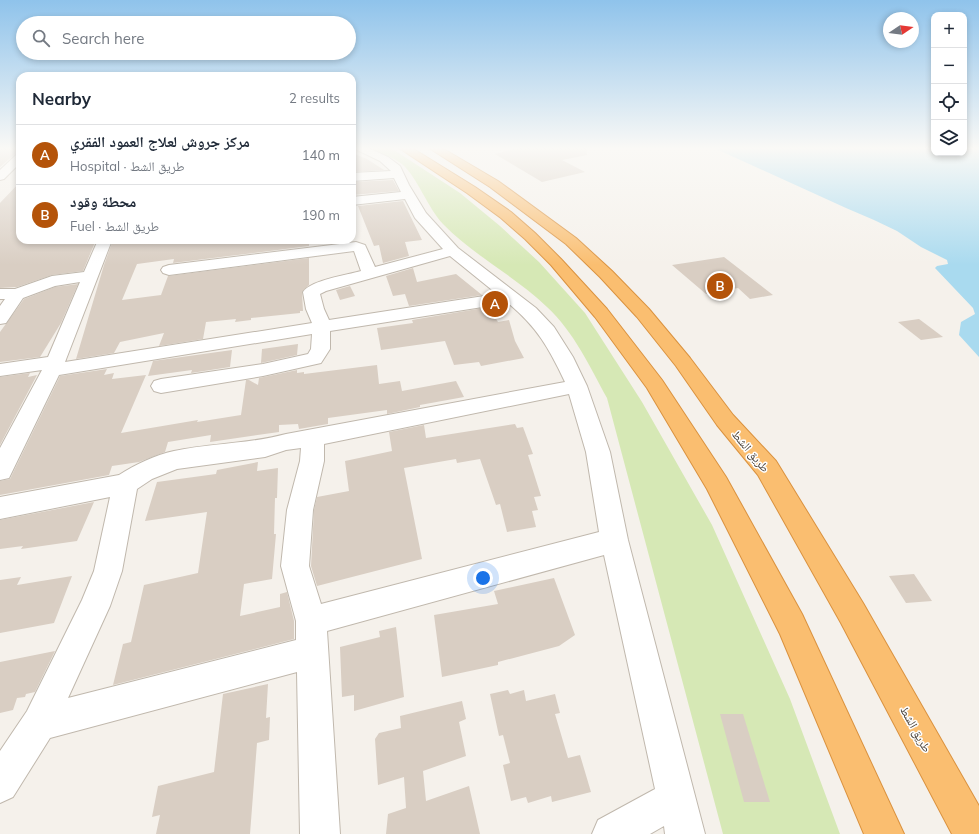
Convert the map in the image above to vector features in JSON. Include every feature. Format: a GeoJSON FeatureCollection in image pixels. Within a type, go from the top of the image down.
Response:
{"type":"FeatureCollection","features":[{"type":"Feature","properties":{"kind":"highway"},"geometry":{"type":"LineString","coordinates":[[466,187],[506,215],[556,262],[601,313],[655,385],[717,484],[791,624],[884,834]]}},
{"type":"Feature","properties":{"kind":"highway","name":"طريق الشط"},"geometry":{"type":"LineString","coordinates":[[498,187],[571,241],[606,274],[643,313],[683,362],[725,420],[767,468],[852,612],[973,834]]}},
{"type":"Feature","properties":{"kind":"street"},"geometry":{"type":"LineString","coordinates":[[404,187],[420,215],[453,251],[530,312],[546,331],[563,357],[577,386],[598,452],[614,540],[685,834]]}},
{"type":"Feature","properties":{"kind":"street"},"geometry":{"type":"LineString","coordinates":[[356,201],[408,195]]}},
{"type":"Feature","properties":{"kind":"street"},"geometry":{"type":"LineString","coordinates":[[0,471],[54,366],[103,244]]}},
{"type":"Feature","properties":{"kind":"street"},"geometry":{"type":"LineString","coordinates":[[169,270],[356,246],[360,248],[370,273]]}},
{"type":"Feature","properties":{"kind":"street"},"geometry":{"type":"LineString","coordinates":[[161,386],[263,370],[314,359],[318,356],[320,351],[322,327],[315,309],[311,292],[320,287],[453,251]]}},
{"type":"Feature","properties":{"kind":"street"},"geometry":{"type":"LineString","coordinates":[[0,294],[17,294],[52,281],[91,276]]}},
{"type":"Feature","properties":{"kind":"street"},"geometry":{"type":"LineString","coordinates":[[0,319],[17,294]]}},
{"type":"Feature","properties":{"kind":"street"},"geometry":{"type":"LineString","coordinates":[[0,370],[54,366],[322,327],[511,297]]}},
{"type":"Feature","properties":{"kind":"street"},"geometry":{"type":"LineString","coordinates":[[0,508],[126,484],[143,472],[174,460],[265,448],[577,386]]}},
{"type":"Feature","properties":{"kind":"street"},"geometry":{"type":"LineString","coordinates":[[313,438],[312,460],[300,510],[295,566],[312,636],[320,834]]}},
{"type":"Feature","properties":{"kind":"street"},"geometry":{"type":"LineString","coordinates":[[0,784],[39,723],[95,606],[108,571],[126,484]]}},
{"type":"Feature","properties":{"kind":"street"},"geometry":{"type":"LineString","coordinates":[[39,723],[614,540]]}},
{"type":"Feature","properties":{"kind":"street"},"geometry":{"type":"LineString","coordinates":[[612,834],[676,798]]}},
{"type":"Feature","properties":{"kind":"green space"},"geometry":{"type":"Polygon","coordinates":[[[419,187],[451,187],[460,193],[500,226],[539,262],[585,313],[642,402],[712,525],[790,699],[840,834],[723,834],[607,398],[581,350],[557,317],[522,285],[455,235],[443,224],[419,187]]]}},
{"type":"Feature","properties":{"kind":"water"},"geometry":{"type":"Polygon","coordinates":[[[800,187],[979,187],[979,357],[959,335],[961,322],[975,314],[973,308],[935,268],[937,266],[948,264],[947,260],[921,247],[897,231],[800,187]]]}},
{"type":"Feature","properties":{"kind":"building"},"geometry":{"type":"Polygon","coordinates":[[[16,187],[16,244],[94,244],[83,271],[52,275],[17,287],[0,288],[0,203],[16,187]]]}},
{"type":"Feature","properties":{"kind":"building"},"geometry":{"type":"Polygon","coordinates":[[[356,187],[397,187],[399,191],[356,195],[356,187]]]}},
{"type":"Feature","properties":{"kind":"building"},"geometry":{"type":"Polygon","coordinates":[[[403,201],[422,240],[405,242],[409,256],[383,263],[379,245],[374,246],[358,206],[403,201]]]}},
{"type":"Feature","properties":{"kind":"building"},"geometry":{"type":"Polygon","coordinates":[[[112,244],[309,244],[309,246],[173,263],[174,259],[137,264],[122,300],[161,295],[168,276],[309,258],[309,285],[302,292],[303,311],[300,311],[300,313],[251,318],[251,320],[235,322],[236,319],[206,322],[203,339],[159,346],[164,333],[120,342],[114,353],[76,359],[112,244]]]}},
{"type":"Feature","properties":{"kind":"building"},"geometry":{"type":"Polygon","coordinates":[[[724,257],[773,295],[750,299],[738,288],[706,294],[672,265],[724,257]]]}},
{"type":"Feature","properties":{"kind":"building"},"geometry":{"type":"Polygon","coordinates":[[[413,268],[417,282],[456,274],[482,295],[409,306],[405,294],[393,296],[386,276],[413,268]]]}},
{"type":"Feature","properties":{"kind":"building"},"geometry":{"type":"Polygon","coordinates":[[[78,284],[61,323],[40,357],[0,362],[0,332],[24,299],[55,287],[78,284]]]}},
{"type":"Feature","properties":{"kind":"building"},"geometry":{"type":"Polygon","coordinates":[[[350,286],[355,296],[340,300],[336,290],[350,286]]]}},
{"type":"Feature","properties":{"kind":"building"},"geometry":{"type":"Polygon","coordinates":[[[489,307],[498,322],[509,320],[515,341],[524,358],[481,366],[479,362],[454,365],[445,341],[381,350],[377,328],[413,323],[412,320],[489,307]]]}},
{"type":"Feature","properties":{"kind":"building"},"geometry":{"type":"Polygon","coordinates":[[[919,319],[943,337],[921,340],[898,322],[919,319]]]}},
{"type":"Feature","properties":{"kind":"building"},"geometry":{"type":"Polygon","coordinates":[[[298,344],[297,355],[261,363],[262,349],[298,344]]]}},
{"type":"Feature","properties":{"kind":"building"},"geometry":{"type":"Polygon","coordinates":[[[232,350],[230,367],[191,373],[192,370],[148,376],[153,361],[232,350]]]}},
{"type":"Feature","properties":{"kind":"building"},"geometry":{"type":"Polygon","coordinates":[[[377,365],[379,384],[400,381],[402,391],[456,381],[464,397],[420,405],[420,407],[387,414],[387,410],[328,418],[328,424],[299,429],[298,424],[279,425],[279,432],[210,442],[211,435],[168,442],[165,452],[139,462],[112,466],[109,475],[0,495],[0,481],[10,479],[60,376],[107,369],[104,375],[114,373],[112,379],[146,375],[121,433],[198,420],[197,422],[241,415],[246,380],[258,385],[259,378],[297,370],[297,373],[304,372],[304,374],[377,365]]]}},
{"type":"Feature","properties":{"kind":"building"},"geometry":{"type":"Polygon","coordinates":[[[30,373],[28,377],[37,375],[0,445],[0,377],[30,373]]]}},
{"type":"Feature","properties":{"kind":"building"},"geometry":{"type":"Polygon","coordinates":[[[515,424],[517,428],[523,427],[533,454],[528,455],[541,496],[534,497],[538,510],[532,511],[536,527],[507,532],[500,504],[496,505],[480,459],[457,463],[456,459],[404,468],[422,559],[317,586],[311,566],[314,510],[317,497],[349,491],[345,461],[392,451],[389,432],[424,425],[426,438],[515,424]]]}},
{"type":"Feature","properties":{"kind":"building"},"geometry":{"type":"Polygon","coordinates":[[[258,462],[257,471],[278,468],[277,498],[275,498],[274,534],[276,534],[272,579],[244,584],[240,616],[280,607],[280,594],[287,592],[294,621],[294,639],[113,685],[123,644],[131,642],[144,585],[198,573],[207,512],[145,521],[157,482],[216,474],[217,470],[258,462]]]}},
{"type":"Feature","properties":{"kind":"building"},"geometry":{"type":"Polygon","coordinates":[[[94,502],[77,541],[21,549],[23,546],[0,549],[0,520],[94,502]]]}},
{"type":"Feature","properties":{"kind":"building"},"geometry":{"type":"Polygon","coordinates":[[[914,574],[932,601],[906,603],[889,576],[914,574]]]}},
{"type":"Feature","properties":{"kind":"building"},"geometry":{"type":"Polygon","coordinates":[[[72,576],[54,623],[0,633],[0,580],[21,577],[17,585],[72,576]]]}},
{"type":"Feature","properties":{"kind":"building"},"geometry":{"type":"Polygon","coordinates":[[[554,578],[575,635],[559,646],[498,662],[498,665],[442,677],[434,615],[498,604],[494,591],[554,578]]]}},
{"type":"Feature","properties":{"kind":"building"},"geometry":{"type":"Polygon","coordinates":[[[396,627],[404,697],[354,711],[354,695],[342,697],[340,647],[380,637],[379,631],[396,627]]]}},
{"type":"Feature","properties":{"kind":"building"},"geometry":{"type":"Polygon","coordinates":[[[55,651],[35,692],[26,694],[25,697],[17,698],[13,710],[0,713],[0,662],[55,651]]]}},
{"type":"Feature","properties":{"kind":"building"},"geometry":{"type":"Polygon","coordinates":[[[268,684],[266,718],[270,717],[269,740],[257,743],[250,834],[156,834],[160,815],[152,817],[158,786],[214,772],[223,694],[268,684]]]}},
{"type":"Feature","properties":{"kind":"building"},"geometry":{"type":"Polygon","coordinates":[[[508,690],[510,694],[524,690],[526,701],[555,694],[560,713],[555,714],[568,758],[580,755],[591,792],[552,802],[551,796],[528,803],[526,797],[511,801],[503,765],[510,763],[503,735],[499,736],[490,694],[508,690]]]}},
{"type":"Feature","properties":{"kind":"building"},"geometry":{"type":"Polygon","coordinates":[[[462,701],[466,719],[459,722],[466,756],[423,771],[426,801],[469,786],[480,834],[386,834],[388,814],[406,808],[404,777],[378,785],[375,739],[379,733],[401,728],[400,716],[462,701]]]}},
{"type":"Feature","properties":{"kind":"building"},"geometry":{"type":"Polygon","coordinates":[[[720,714],[743,714],[770,802],[744,802],[720,714]]]}},
{"type":"Feature","properties":{"kind":"place","name":"محطة وقود"},"geometry":{"type":"Point","coordinates":[720,286]}},
{"type":"Feature","properties":{"kind":"place","name":"مركز جروش لعلاج العمود الفقري"},"geometry":{"type":"Point","coordinates":[495,304]}}]}
